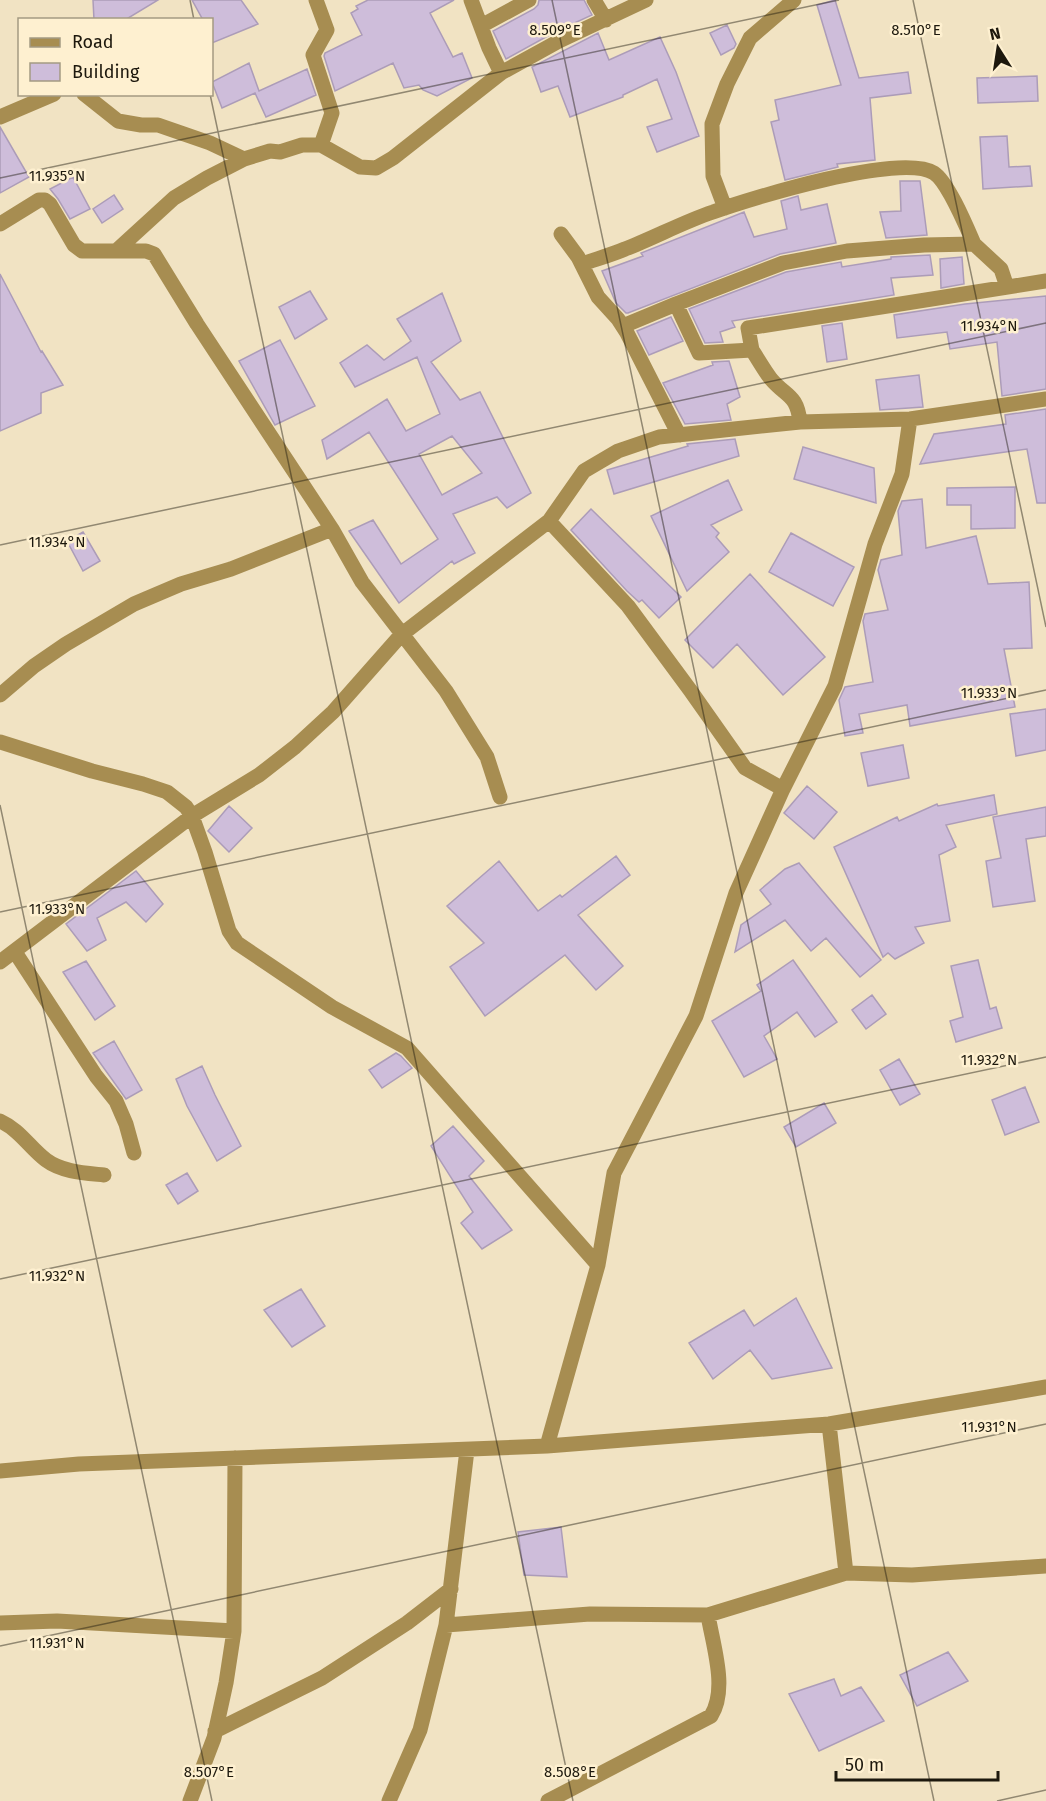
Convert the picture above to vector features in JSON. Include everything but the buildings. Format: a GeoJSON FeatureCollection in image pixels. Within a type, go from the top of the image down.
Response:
{"type":"FeatureCollection","features":[{"type":"Feature","properties":{"kind":"street"},"geometry":{"type":"LineString","coordinates":[[316,0],[327,30],[313,56],[332,113],[321,145]]}},
{"type":"Feature","properties":{"kind":"street"},"geometry":{"type":"LineString","coordinates":[[471,0],[501,73]]}},
{"type":"Feature","properties":{"kind":"street"},"geometry":{"type":"LineString","coordinates":[[481,26],[528,0]]}},
{"type":"Feature","properties":{"kind":"street"},"geometry":{"type":"LineString","coordinates":[[594,0],[606,20]]}},
{"type":"Feature","properties":{"kind":"street"},"geometry":{"type":"LineString","coordinates":[[116,251],[174,198],[244,159],[302,145],[321,145],[360,167],[376,168],[402,152],[501,73],[559,41],[646,0]]}},
{"type":"Feature","properties":{"kind":"street"},"geometry":{"type":"LineString","coordinates":[[725,208],[713,176],[712,124],[727,84],[750,38],[794,0]]}},
{"type":"Feature","properties":{"kind":"street"},"geometry":{"type":"LineString","coordinates":[[0,117],[49,96]]}},
{"type":"Feature","properties":{"kind":"street"},"geometry":{"type":"LineString","coordinates":[[87,96],[118,121],[158,125],[210,143],[244,159]]}},
{"type":"Feature","properties":{"kind":"street"},"geometry":{"type":"LineString","coordinates":[[582,264],[725,208],[847,174],[896,168],[920,168],[935,174],[947,190],[974,244],[1001,269],[1007,287]]}},
{"type":"Feature","properties":{"kind":"street"},"geometry":{"type":"LineString","coordinates":[[0,224],[39,200],[45,200],[50,204],[74,245],[82,251],[146,251],[154,254],[332,529],[362,582],[446,691],[487,757],[500,797]]}},
{"type":"Feature","properties":{"kind":"street"},"geometry":{"type":"LineString","coordinates":[[561,234],[582,264],[598,297],[623,326],[679,435]]}},
{"type":"Feature","properties":{"kind":"street"},"geometry":{"type":"LineString","coordinates":[[623,326],[783,263],[847,251],[974,244]]}},
{"type":"Feature","properties":{"kind":"street"},"geometry":{"type":"LineString","coordinates":[[800,422],[799,411],[794,400],[772,380],[752,350],[748,328],[1046,281]]}},
{"type":"Feature","properties":{"kind":"street"},"geometry":{"type":"LineString","coordinates":[[676,304],[699,353],[752,350]]}},
{"type":"Feature","properties":{"kind":"street"},"geometry":{"type":"LineString","coordinates":[[0,962],[192,816],[259,775],[295,747],[333,712],[355,684],[401,635],[549,522],[584,471],[618,451],[659,437],[800,422],[910,419],[1046,399]]}},
{"type":"Feature","properties":{"kind":"street"},"geometry":{"type":"LineString","coordinates":[[547,1446],[598,1265],[614,1173],[696,1016],[736,893],[783,789],[835,686],[875,543],[902,474],[910,419]]}},
{"type":"Feature","properties":{"kind":"street"},"geometry":{"type":"LineString","coordinates":[[549,522],[628,606],[745,768],[783,789]]}},
{"type":"Feature","properties":{"kind":"street"},"geometry":{"type":"LineString","coordinates":[[0,695],[34,666],[66,644],[134,604],[181,584],[231,569],[332,529]]}},
{"type":"Feature","properties":{"kind":"street"},"geometry":{"type":"LineString","coordinates":[[0,742],[167,792],[186,807],[192,816],[229,932],[237,943],[332,1007],[407,1048],[598,1265]]}},
{"type":"Feature","properties":{"kind":"street"},"geometry":{"type":"LineString","coordinates":[[15,952],[96,1076],[116,1101],[126,1124],[134,1153]]}},
{"type":"Feature","properties":{"kind":"street"},"geometry":{"type":"LineString","coordinates":[[0,1121],[12,1126],[47,1161],[73,1172],[104,1175]]}},
{"type":"Feature","properties":{"kind":"street"},"geometry":{"type":"LineString","coordinates":[[0,1470],[79,1464],[547,1446],[829,1424],[1046,1387]]}},
{"type":"Feature","properties":{"kind":"street"},"geometry":{"type":"LineString","coordinates":[[829,1424],[846,1573]]}},
{"type":"Feature","properties":{"kind":"street"},"geometry":{"type":"LineString","coordinates":[[389,1801],[420,1730],[446,1624],[467,1450]]}},
{"type":"Feature","properties":{"kind":"street"},"geometry":{"type":"LineString","coordinates":[[190,1801],[215,1731],[226,1683],[234,1631],[235,1458]]}},
{"type":"Feature","properties":{"kind":"street"},"geometry":{"type":"LineString","coordinates":[[446,1624],[590,1614],[708,1615],[846,1573],[912,1575],[1046,1566]]}},
{"type":"Feature","properties":{"kind":"street"},"geometry":{"type":"LineString","coordinates":[[215,1731],[322,1678],[407,1623],[451,1589]]}},
{"type":"Feature","properties":{"kind":"street"},"geometry":{"type":"LineString","coordinates":[[548,1801],[711,1716],[719,1696],[717,1663],[708,1615]]}},
{"type":"Feature","properties":{"kind":"street"},"geometry":{"type":"LineString","coordinates":[[0,1623],[57,1621],[234,1631]]}}]}
